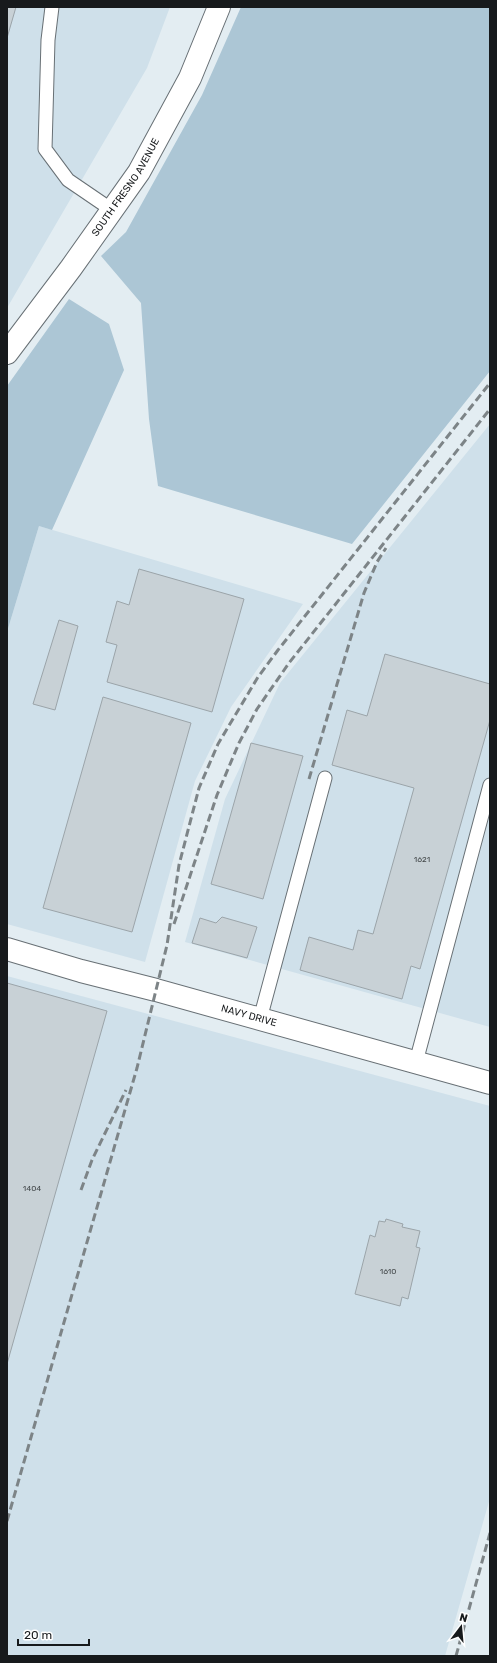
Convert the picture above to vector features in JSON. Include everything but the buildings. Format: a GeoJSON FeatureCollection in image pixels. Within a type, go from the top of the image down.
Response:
{"type":"FeatureCollection","features":[{"type":"Feature","properties":{"kind":"street","name":"SOUTH FRESNO AVENUE"},"geometry":{"type":"LineString","coordinates":[[7,353],[72,268],[139,172],[190,78],[219,7]]}},
{"type":"Feature","properties":{"kind":"street","name":"NAVY DRIVE"},"geometry":{"type":"LineString","coordinates":[[7,949],[81,971],[490,1083]]}},
{"type":"Feature","properties":{"kind":"lane"},"geometry":{"type":"LineString","coordinates":[[52,7],[48,40],[45,148],[68,180],[112,210]]}},
{"type":"Feature","properties":{"kind":"lane"},"geometry":{"type":"LineString","coordinates":[[260,1019],[325,778]]}},
{"type":"Feature","properties":{"kind":"lane"},"geometry":{"type":"LineString","coordinates":[[416,1062],[490,785]]}},
{"type":"Feature","properties":{"kind":"shaded area"},"geometry":{"type":"Polygon","coordinates":[[[7,7],[170,7],[147,68],[7,308],[7,7]]]}},
{"type":"Feature","properties":{"kind":"shaded area"},"geometry":{"type":"Polygon","coordinates":[[[241,7],[490,7],[490,371],[352,544],[158,486],[149,419],[141,303],[101,256],[126,232],[202,95],[241,7]]]}},
{"type":"Feature","properties":{"kind":"shaded area"},"geometry":{"type":"Polygon","coordinates":[[[69,299],[109,324],[124,370],[52,530],[39,526],[7,632],[7,386],[69,299]]]}},
{"type":"Feature","properties":{"kind":"shaded area"},"geometry":{"type":"Polygon","coordinates":[[[490,424],[490,1027],[185,942],[225,799],[280,683],[490,424]]]}},
{"type":"Feature","properties":{"kind":"shaded area"},"geometry":{"type":"Polygon","coordinates":[[[39,526],[303,604],[231,707],[195,781],[145,962],[7,924],[7,632],[39,526]]]}},
{"type":"Feature","properties":{"kind":"shaded area"},"geometry":{"type":"Polygon","coordinates":[[[7,976],[490,1106],[490,1498],[445,1656],[7,1656],[7,976]]]}},
{"type":"Feature","properties":{"kind":"railway"},"geometry":{"type":"LineString","coordinates":[[7,1521],[137,1068],[167,945],[179,865],[199,788],[218,744],[258,677],[490,383]]}},
{"type":"Feature","properties":{"kind":"railway"},"geometry":{"type":"LineString","coordinates":[[174,924],[217,795],[239,743],[257,709],[289,663],[490,409]]}},
{"type":"Feature","properties":{"kind":"railway"},"geometry":{"type":"LineString","coordinates":[[309,779],[364,593],[377,562],[386,548]]}},
{"type":"Feature","properties":{"kind":"railway"},"geometry":{"type":"LineString","coordinates":[[81,1190],[92,1160],[126,1090]]}},
{"type":"Feature","properties":{"kind":"railway"},"geometry":{"type":"LineString","coordinates":[[456,1656],[490,1533]]}}]}
